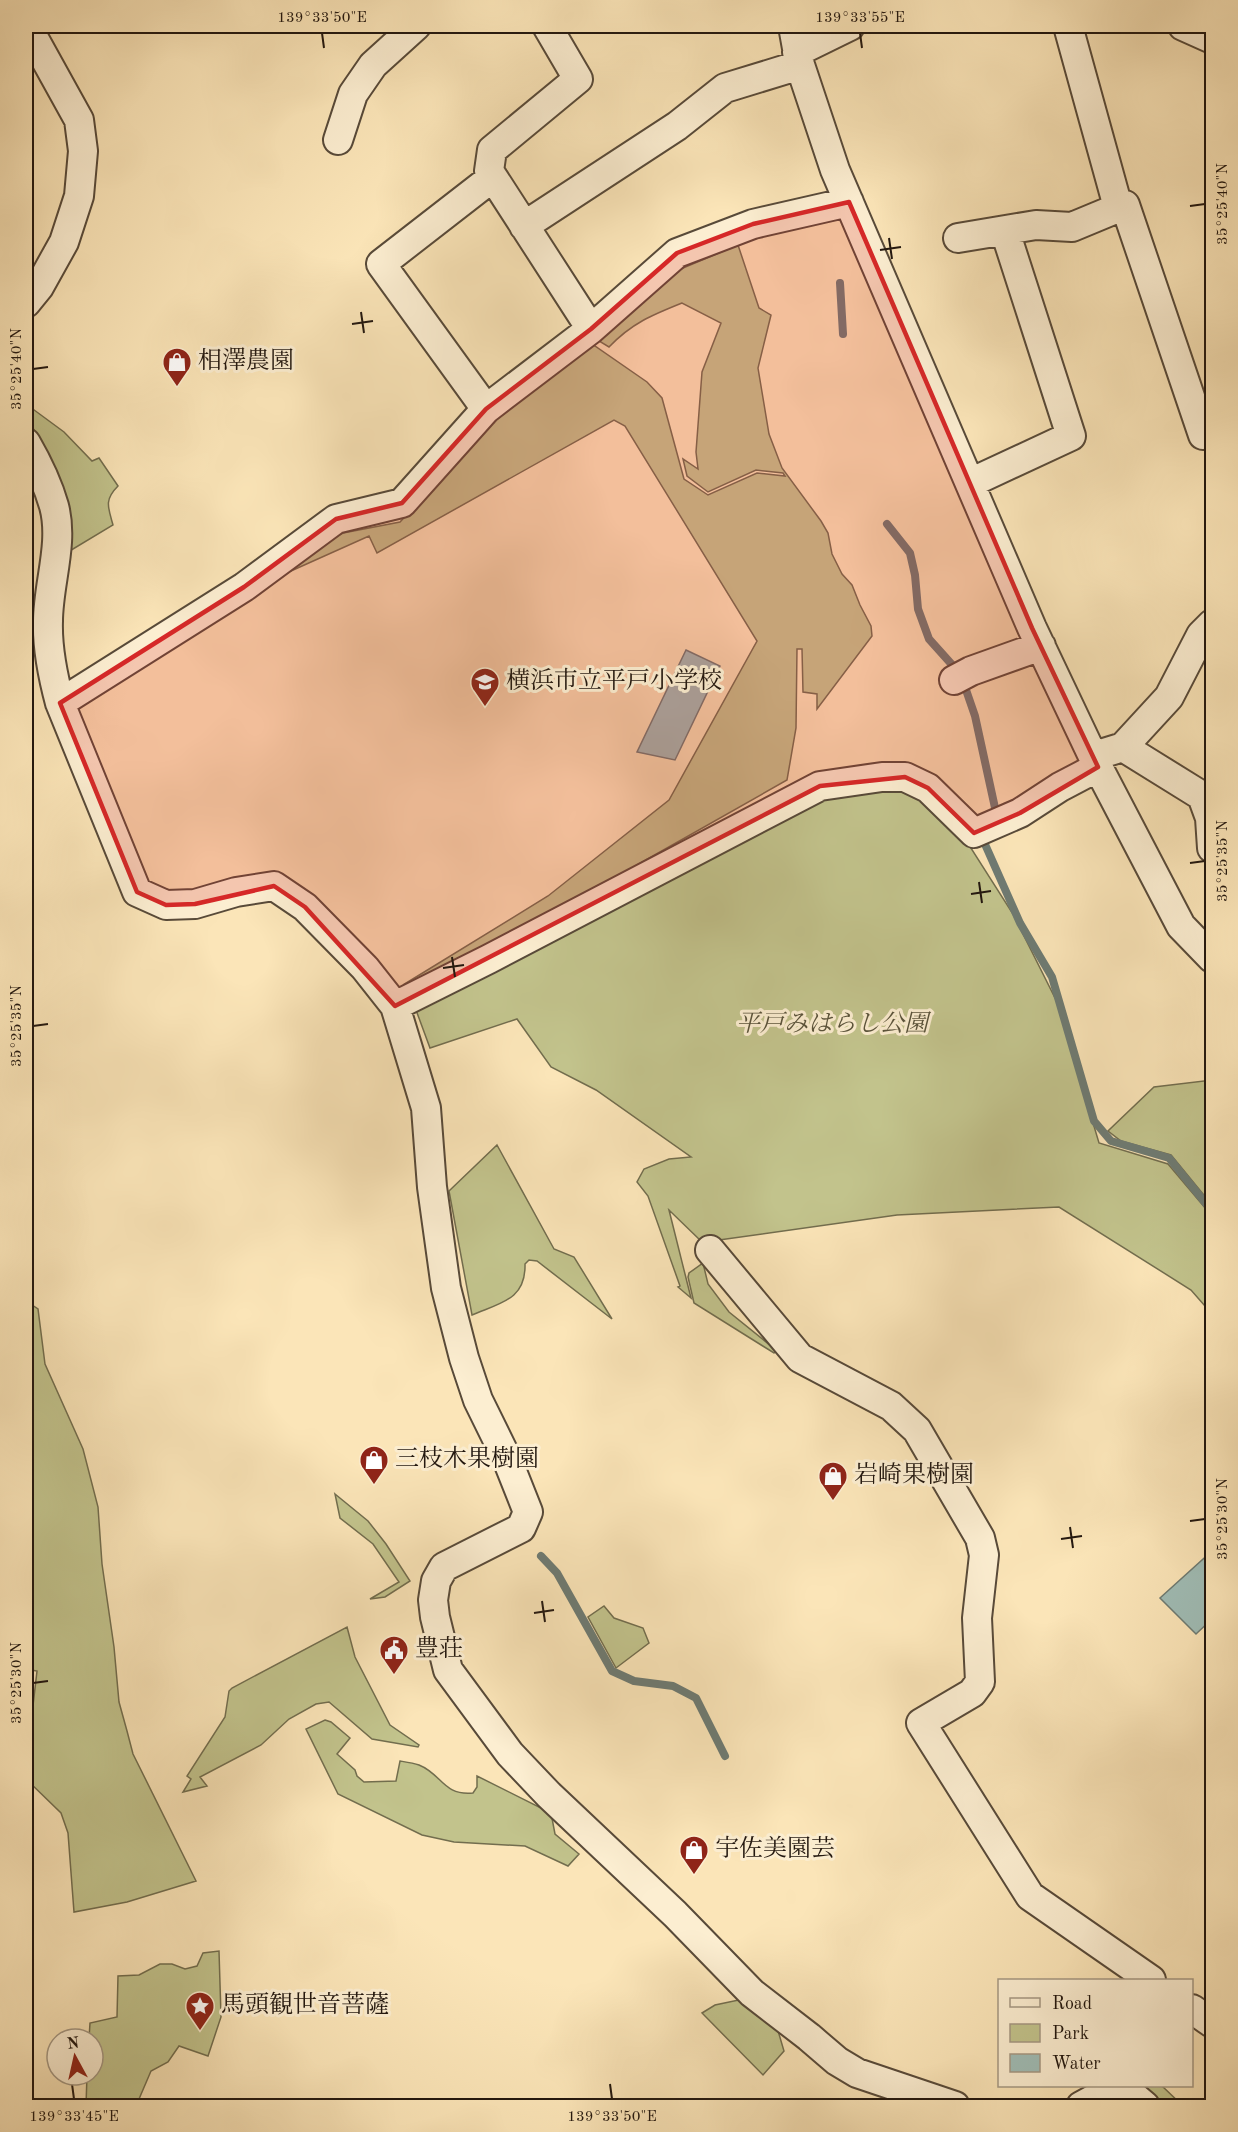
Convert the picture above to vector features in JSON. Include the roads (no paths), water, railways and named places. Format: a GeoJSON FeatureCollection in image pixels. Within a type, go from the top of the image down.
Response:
{"type":"FeatureCollection","features":[{"type":"Feature","properties":{"kind":"street"},"geometry":{"type":"LineString","coordinates":[[26,303],[39,287],[64,242],[79,196],[83,151],[79,120],[27,26]]}},
{"type":"Feature","properties":{"kind":"street"},"geometry":{"type":"LineString","coordinates":[[338,140],[353,93],[373,65],[416,26]]}},
{"type":"Feature","properties":{"kind":"street"},"geometry":{"type":"LineString","coordinates":[[547,26],[578,79],[492,150],[489,171],[591,329]]}},
{"type":"Feature","properties":{"kind":"street"},"geometry":{"type":"LineString","coordinates":[[524,226],[677,126],[724,88],[797,47],[850,26]]}},
{"type":"Feature","properties":{"kind":"street"},"geometry":{"type":"LineString","coordinates":[[1068,26],[1118,207]]}},
{"type":"Feature","properties":{"kind":"street"},"geometry":{"type":"LineString","coordinates":[[1183,26],[1212,39]]}},
{"type":"Feature","properties":{"kind":"street"},"geometry":{"type":"LineString","coordinates":[[797,47],[835,170],[1041,646],[1096,762],[1181,926],[1212,958]]}},
{"type":"Feature","properties":{"kind":"street"},"geometry":{"type":"LineString","coordinates":[[486,409],[381,264],[493,177]]}},
{"type":"Feature","properties":{"kind":"street"},"geometry":{"type":"LineString","coordinates":[[60,703],[244,587],[336,519],[402,503],[486,409],[591,329],[677,253],[753,224],[849,202]]}},
{"type":"Feature","properties":{"kind":"street"},"geometry":{"type":"LineString","coordinates":[[958,238],[1036,225],[1072,227],[1125,205],[1203,435],[1212,432]]}},
{"type":"Feature","properties":{"kind":"street"},"geometry":{"type":"LineString","coordinates":[[970,483],[1071,436],[1005,231]]}},
{"type":"Feature","properties":{"kind":"street"},"geometry":{"type":"LineString","coordinates":[[26,443],[54,507],[57,540],[48,622],[52,674],[60,703],[137,892],[166,905],[195,904],[236,892],[274,886],[305,907],[365,968],[395,1006],[426,1108],[432,1187],[446,1288],[464,1358],[478,1400],[507,1459],[528,1512],[521,1528],[444,1567],[436,1581],[433,1600],[435,1617],[448,1670],[510,1754],[541,1787],[675,1914],[752,1993],[837,2061],[857,2073],[955,2106]]}},
{"type":"Feature","properties":{"kind":"street"},"geometry":{"type":"LineString","coordinates":[[395,1006],[820,786],[882,777],[905,777],[928,788],[974,833],[1020,813],[1096,762],[1123,747],[1169,697],[1201,635],[1212,624]]}},
{"type":"Feature","properties":{"kind":"street"},"geometry":{"type":"LineString","coordinates":[[962,676],[1041,646]]}},
{"type":"Feature","properties":{"kind":"street"},"geometry":{"type":"LineString","coordinates":[[1123,747],[1202,796],[1210,818],[1212,848]]}},
{"type":"Feature","properties":{"kind":"street"},"geometry":{"type":"LineString","coordinates":[[710,1250],[800,1358],[891,1406],[917,1430],[980,1538],[984,1555],[977,1618],[980,1682],[972,1693],[921,1723],[1030,1896],[1150,1979]]}},
{"type":"Feature","properties":{"kind":"street"},"geometry":{"type":"LineString","coordinates":[[1193,2010],[1212,2023]]}},
{"type":"Feature","properties":{"kind":"street"},"geometry":{"type":"LineString","coordinates":[[1081,2106],[1092,2100],[1132,2095],[1145,2106]]}},
{"type":"Feature","properties":{"kind":"water"},"geometry":{"type":"Polygon","coordinates":[[[686,650],[720,666],[675,760],[637,752],[686,650]]]}},
{"type":"Feature","properties":{"kind":"water"},"geometry":{"type":"Polygon","coordinates":[[[1212,1551],[1212,1619],[1196,1634],[1160,1598],[1212,1551]]]}},
{"type":"Feature","properties":{"kind":"waterway"},"geometry":{"type":"LineString","coordinates":[[840,283],[843,334]]}},
{"type":"Feature","properties":{"kind":"waterway"},"geometry":{"type":"LineString","coordinates":[[887,524],[910,553],[915,575],[918,609],[929,639],[955,668],[964,684],[975,716],[997,817]]}},
{"type":"Feature","properties":{"kind":"waterway"},"geometry":{"type":"LineString","coordinates":[[984,842],[1020,923],[1052,977],[1094,1121],[1111,1141],[1169,1158],[1212,1211]]}},
{"type":"Feature","properties":{"kind":"waterway"},"geometry":{"type":"LineString","coordinates":[[541,1556],[557,1573],[612,1671],[634,1681],[673,1686],[696,1698],[725,1756]]}},
{"type":"Feature","properties":{"kind":"place","name":"相澤農園"},"geometry":{"type":"Point","coordinates":[177,388]}},
{"type":"Feature","properties":{"kind":"place","name":"横浜市立平戸小学校"},"geometry":{"type":"Point","coordinates":[485,708]}},
{"type":"Feature","properties":{"kind":"place","name":"三枝木果樹園"},"geometry":{"type":"Point","coordinates":[374,1486]}},
{"type":"Feature","properties":{"kind":"place","name":"岩崎果樹園"},"geometry":{"type":"Point","coordinates":[833,1502]}},
{"type":"Feature","properties":{"kind":"place","name":"豊荘"},"geometry":{"type":"Point","coordinates":[394,1676]}},
{"type":"Feature","properties":{"kind":"place","name":"宇佐美園芸"},"geometry":{"type":"Point","coordinates":[694,1876]}},
{"type":"Feature","properties":{"kind":"place","name":"馬頭観世音菩薩"},"geometry":{"type":"Point","coordinates":[200,2032]}},
{"type":"Feature","properties":{"kind":"park label","name":"平戸みはらし公園"},"geometry":{"type":"Point","coordinates":[832,1025]}}]}
